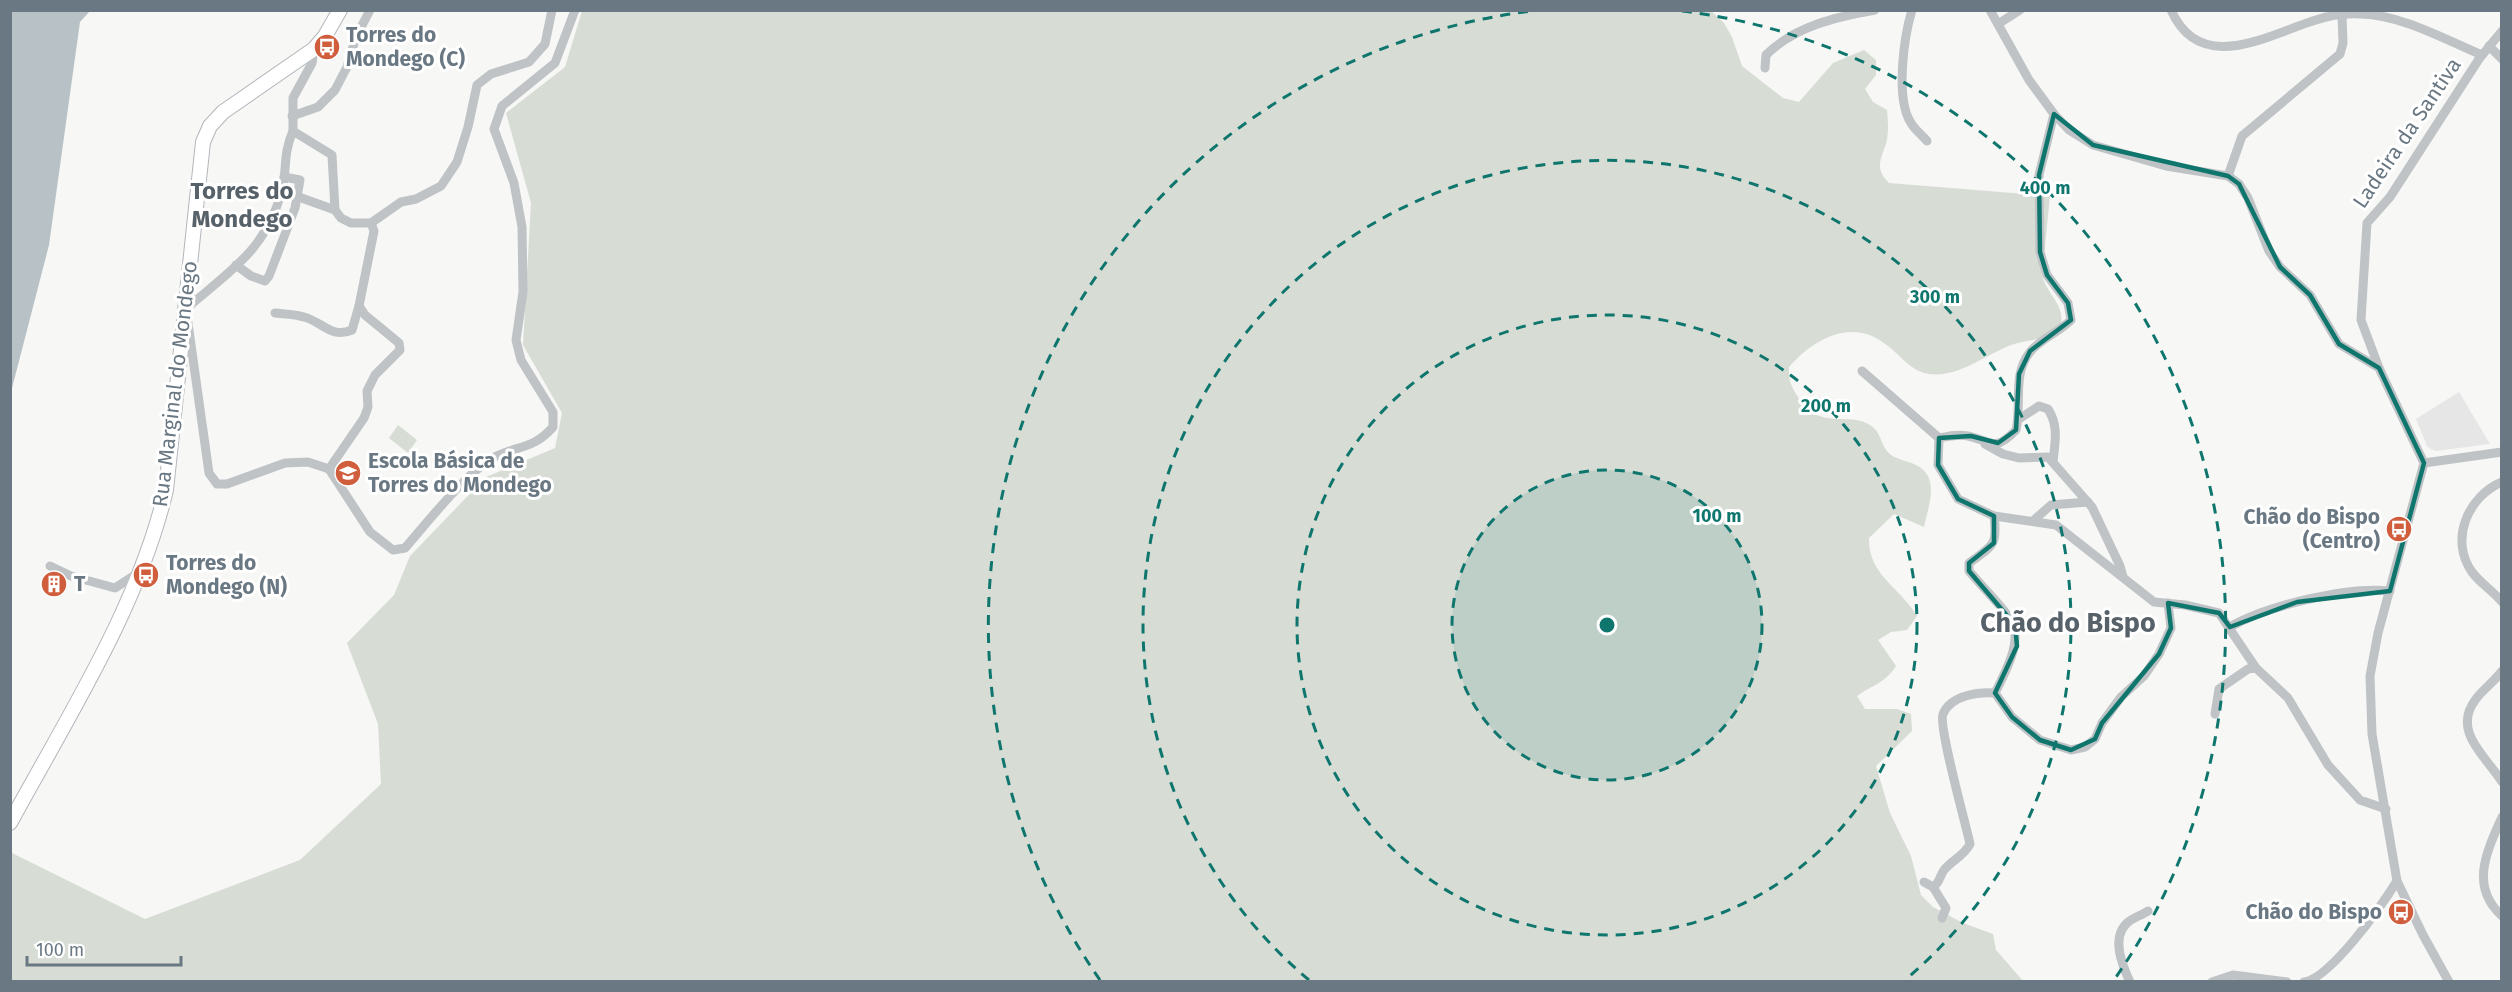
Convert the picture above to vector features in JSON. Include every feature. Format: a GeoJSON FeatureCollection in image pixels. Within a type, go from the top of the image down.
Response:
{"type":"FeatureCollection","features":[{"type":"Feature","properties":{"kind":"main road","name":"Rua Marginal do Mondego"},"geometry":{"type":"LineString","coordinates":[[10,823],[104,652],[161,513],[166,490],[186,309],[200,153],[210,126],[223,112],[314,49],[326,36],[340,10]]}},
{"type":"Feature","properties":{"kind":"street"},"geometry":{"type":"LineString","coordinates":[[292,116],[318,107],[335,90],[347,67],[356,37],[370,10]]}},
{"type":"Feature","properties":{"kind":"street"},"geometry":{"type":"LineString","coordinates":[[296,196],[335,210],[341,218],[351,223],[371,223],[401,202],[416,199],[441,186],[457,162],[477,86],[491,74],[529,62],[545,44],[552,10]]}},
{"type":"Feature","properties":{"kind":"street"},"geometry":{"type":"LineString","coordinates":[[314,49],[312,63],[293,98],[293,131],[285,151],[282,191],[268,230],[258,244],[186,309],[209,473],[217,484],[227,484],[285,463],[308,462],[329,469],[370,532],[393,550],[405,548],[470,478],[492,459],[530,447],[542,440],[553,427],[553,412],[521,360],[516,340],[523,292],[522,227],[514,183],[494,129],[502,106],[555,63],[575,10]]}},
{"type":"Feature","properties":{"kind":"street"},"geometry":{"type":"LineString","coordinates":[[1765,68],[1766,55],[1792,33],[1849,15],[1875,10]]}},
{"type":"Feature","properties":{"kind":"street"},"geometry":{"type":"LineString","coordinates":[[1912,10],[1907,27],[1904,89],[1910,122],[1927,141]]}},
{"type":"Feature","properties":{"kind":"street"},"geometry":{"type":"LineString","coordinates":[[1990,10],[2029,80],[2069,130],[2093,145],[2166,166],[2228,176],[2239,184],[2268,251],[2280,267],[2310,295],[2339,344],[2379,368]]}},
{"type":"Feature","properties":{"kind":"street"},"geometry":{"type":"LineString","coordinates":[[1998,24],[2020,10]]}},
{"type":"Feature","properties":{"kind":"street"},"geometry":{"type":"LineString","coordinates":[[2171,10],[2174,17],[2198,40],[2236,48],[2318,19],[2342,15],[2377,15],[2482,55]]}},
{"type":"Feature","properties":{"kind":"street"},"geometry":{"type":"LineString","coordinates":[[2228,176],[2242,136],[2340,54],[2343,43],[2342,15]]}},
{"type":"Feature","properties":{"kind":"street","name":"Ladeira da Santiva"},"geometry":{"type":"LineString","coordinates":[[2424,463],[2379,368],[2361,320],[2367,223],[2390,196],[2482,55],[2502,32]]}},
{"type":"Feature","properties":{"kind":"street"},"geometry":{"type":"LineString","coordinates":[[2489,46],[2502,59]]}},
{"type":"Feature","properties":{"kind":"street"},"geometry":{"type":"LineString","coordinates":[[1984,443],[1998,443],[2007,439],[2016,430],[2019,419],[2019,374],[2030,351],[2060,331],[2071,320],[2068,303],[2047,275],[2040,252],[2039,175],[2054,114]]}},
{"type":"Feature","properties":{"kind":"street"},"geometry":{"type":"LineString","coordinates":[[293,131],[332,155],[335,210]]}},
{"type":"Feature","properties":{"kind":"street"},"geometry":{"type":"LineString","coordinates":[[236,265],[257,279],[266,280],[295,208],[300,180],[284,177]]}},
{"type":"Feature","properties":{"kind":"street"},"geometry":{"type":"LineString","coordinates":[[275,313],[302,316],[319,322],[329,332],[342,334],[352,330],[374,231],[371,223]]}},
{"type":"Feature","properties":{"kind":"street"},"geometry":{"type":"LineString","coordinates":[[329,469],[364,418],[368,407],[367,391],[375,375],[399,350],[399,343],[365,315],[359,306]]}},
{"type":"Feature","properties":{"kind":"street"},"geometry":{"type":"LineString","coordinates":[[1862,370],[1939,438],[1971,436],[2006,455],[2029,458],[2044,456],[2053,462],[2088,502],[2120,566],[2123,577]]}},
{"type":"Feature","properties":{"kind":"street"},"geometry":{"type":"LineString","coordinates":[[2019,419],[2039,406],[2048,409],[2053,416],[2057,444],[2053,462]]}},
{"type":"Feature","properties":{"kind":"street"},"geometry":{"type":"LineString","coordinates":[[1939,438],[1938,465],[1958,499],[1994,516],[2056,525],[2154,602],[2219,613],[2256,668],[2288,698],[2328,765],[2360,800],[2386,809]]}},
{"type":"Feature","properties":{"kind":"street"},"geometry":{"type":"LineString","coordinates":[[2449,981],[2422,935],[2397,881],[2372,734],[2370,676],[2424,463],[2502,452]]}},
{"type":"Feature","properties":{"kind":"street"},"geometry":{"type":"LineString","coordinates":[[2502,482],[2490,488],[2471,506],[2462,531],[2465,559],[2472,572],[2502,602]]}},
{"type":"Feature","properties":{"kind":"street"},"geometry":{"type":"LineString","coordinates":[[2032,521],[2051,506],[2088,502]]}},
{"type":"Feature","properties":{"kind":"street"},"geometry":{"type":"LineString","coordinates":[[1994,516],[1997,536],[1994,543],[1969,562],[1970,571],[2015,625],[2017,646],[1995,693]]}},
{"type":"Feature","properties":{"kind":"street"},"geometry":{"type":"LineString","coordinates":[[50,566],[70,576],[116,588],[138,573]]}},
{"type":"Feature","properties":{"kind":"street"},"geometry":{"type":"LineString","coordinates":[[2230,627],[2297,602],[2375,589],[2390,591]]}},
{"type":"Feature","properties":{"kind":"street"},"geometry":{"type":"LineString","coordinates":[[1995,693],[2012,717],[2040,740],[2072,750],[2085,747],[2095,739],[2102,723],[2121,697],[2144,676],[2159,654],[2171,628],[2168,603]]}},
{"type":"Feature","properties":{"kind":"street"},"geometry":{"type":"LineString","coordinates":[[2216,714],[2219,689],[2248,669],[2256,668]]}},
{"type":"Feature","properties":{"kind":"street"},"geometry":{"type":"LineString","coordinates":[[2502,672],[2476,699],[2467,719],[2467,730],[2471,740],[2502,782]]}},
{"type":"Feature","properties":{"kind":"street"},"geometry":{"type":"LineString","coordinates":[[1942,918],[1946,908],[1928,884],[1937,885],[1944,870],[1970,844],[1943,732],[1944,712],[1949,705],[1968,695],[1980,692],[1995,693]]}},
{"type":"Feature","properties":{"kind":"street"},"geometry":{"type":"LineString","coordinates":[[2502,817],[2484,862],[2482,875],[2490,903],[2502,916]]}},
{"type":"Feature","properties":{"kind":"street"},"geometry":{"type":"LineString","coordinates":[[2304,981],[2312,980],[2337,958],[2379,909],[2397,881]]}},
{"type":"Feature","properties":{"kind":"street"},"geometry":{"type":"LineString","coordinates":[[2130,981],[2120,955],[2118,940],[2126,924],[2148,911]]}},
{"type":"Feature","properties":{"kind":"street"},"geometry":{"type":"LineString","coordinates":[[2215,981],[2233,975],[2287,981]]}},
{"type":"Feature","properties":{"kind":"highlighted area"},"geometry":{"type":"Polygon","coordinates":[[[2054,114],[2093,145],[2228,176],[2239,184],[2280,267],[2310,295],[2339,344],[2379,368],[2424,463],[2390,591],[2297,602],[2230,627],[2219,613],[2168,603],[2171,628],[2159,654],[2102,723],[2095,739],[2071,750],[2040,740],[2012,717],[1995,693],[2017,646],[2015,625],[1969,571],[1969,563],[1994,543],[1994,516],[1958,499],[1938,465],[1939,438],[1971,436],[1998,443],[2016,430],[2019,374],[2030,351],[2071,320],[2068,303],[2047,275],[2040,252],[2039,175],[2054,114]]]}},
{"type":"Feature","properties":{"kind":"shaded area"},"geometry":{"type":"Polygon","coordinates":[[[11,10],[90,11],[80,22],[49,245],[11,392],[11,10]]]}},
{"type":"Feature","properties":{"kind":"shaded area"},"geometry":{"type":"Polygon","coordinates":[[[582,11],[1711,11],[1724,23],[1732,37],[1742,66],[1783,98],[1799,102],[1833,63],[1864,50],[1876,60],[1876,75],[1865,89],[1873,102],[1887,110],[1888,136],[1880,169],[1889,183],[2050,196],[2042,275],[2058,305],[2061,324],[2047,334],[2038,339],[2011,345],[1950,373],[1929,374],[1917,370],[1875,337],[1849,332],[1836,334],[1811,347],[1789,367],[1793,388],[1808,410],[1827,418],[1857,420],[1866,423],[1874,428],[1891,455],[1916,465],[1924,470],[1928,477],[1931,493],[1924,527],[1894,514],[1869,538],[1870,551],[1879,571],[1917,616],[1907,630],[1891,632],[1878,640],[1896,666],[1883,680],[1857,696],[1865,709],[1897,709],[1911,714],[1912,731],[1876,766],[1890,813],[1911,856],[1921,895],[1933,907],[1963,923],[1993,934],[1996,950],[2023,981],[11,981],[10,852],[145,919],[300,860],[381,784],[378,724],[347,643],[394,595],[410,556],[486,477],[555,448],[562,413],[523,345],[531,203],[506,113],[565,67],[582,11]]]}},
{"type":"Feature","properties":{"kind":"shaded area"},"geometry":{"type":"Polygon","coordinates":[[[2459,392],[2490,444],[2436,451],[2431,449],[2427,446],[2416,419],[2459,392]]]}},
{"type":"Feature","properties":{"kind":"shaded area"},"geometry":{"type":"Polygon","coordinates":[[[398,425],[417,440],[408,453],[389,438],[398,425]]]}},
{"type":"Feature","properties":{"kind":"place","name":"Torres do Mondego (C)"},"geometry":{"type":"Point","coordinates":[327,47]}},
{"type":"Feature","properties":{"kind":"place","name":"Escola Básica de Torres do Mondego"},"geometry":{"type":"Point","coordinates":[348,473]}},
{"type":"Feature","properties":{"kind":"place","name":"Chão do Bispo (Centro)"},"geometry":{"type":"Point","coordinates":[2399,529]}},
{"type":"Feature","properties":{"kind":"place","name":"Torres do Mondego (N)"},"geometry":{"type":"Point","coordinates":[146,575]}},
{"type":"Feature","properties":{"kind":"place","name":"T"},"geometry":{"type":"Point","coordinates":[54,584]}},
{"type":"Feature","properties":{"kind":"place","name":"Chão do Bispo"},"geometry":{"type":"Point","coordinates":[2401,912]}},
{"type":"Feature","properties":{"kind":"district","name":"Torres do Mondego"},"geometry":{"type":"Point","coordinates":[242,205]}},
{"type":"Feature","properties":{"kind":"district","name":"Chão do Bispo"},"geometry":{"type":"Point","coordinates":[2068,623]}}]}
